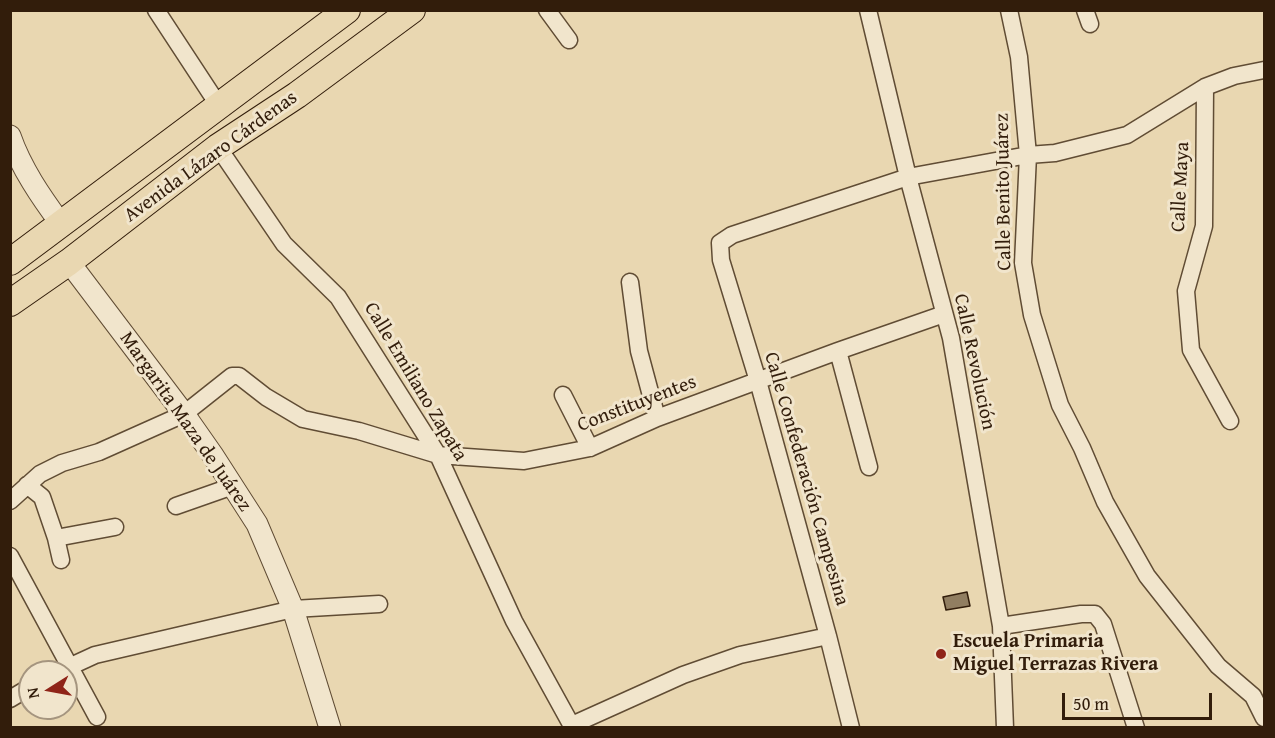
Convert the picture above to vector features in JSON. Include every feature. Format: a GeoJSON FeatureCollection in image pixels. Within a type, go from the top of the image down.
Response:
{"type":"FeatureCollection","features":[{"type":"Feature","properties":{"kind":"main road","name":"Avenida Lázaro Cárdenas"},"geometry":{"type":"LineString","coordinates":[[10,262],[347,10]]}},
{"type":"Feature","properties":{"kind":"main road","name":"Avenida Lázaro Cárdenas"},"geometry":{"type":"LineString","coordinates":[[10,303],[69,262],[218,147],[297,95],[412,10]]}},
{"type":"Feature","properties":{"kind":"street"},"geometry":{"type":"LineString","coordinates":[[156,10],[219,106]]}},
{"type":"Feature","properties":{"kind":"street"},"geometry":{"type":"LineString","coordinates":[[548,10],[569,40]]}},
{"type":"Feature","properties":{"kind":"street","name":"Calle Revolución"},"geometry":{"type":"LineString","coordinates":[[868,10],[908,177],[951,338],[1001,626],[1005,728]]}},
{"type":"Feature","properties":{"kind":"street","name":"Calle Benito Juárez"},"geometry":{"type":"LineString","coordinates":[[1010,10],[1019,57],[1028,155],[1023,263],[1032,315],[1060,405],[1082,448],[1105,502],[1147,576],[1218,666],[1253,696],[1264,718]]}},
{"type":"Feature","properties":{"kind":"street"},"geometry":{"type":"LineString","coordinates":[[908,177],[1028,155],[1055,153],[1127,135],[1205,87],[1234,75],[1264,70]]}},
{"type":"Feature","properties":{"kind":"street","name":"Calle Maya"},"geometry":{"type":"LineString","coordinates":[[1205,87],[1204,226],[1186,291],[1191,350],[1230,422]]}},
{"type":"Feature","properties":{"kind":"street"},"geometry":{"type":"LineString","coordinates":[[10,136],[37,191],[61,224]]}},
{"type":"Feature","properties":{"kind":"street","name":"Calle Emiliano Zapata"},"geometry":{"type":"LineString","coordinates":[[218,147],[284,244],[339,297],[438,455],[514,621],[572,726]]}},
{"type":"Feature","properties":{"kind":"street","name":"Calle Confederación Campesina"},"geometry":{"type":"LineString","coordinates":[[850,728],[828,636],[758,381],[721,260],[720,243],[732,235],[908,177]]}},
{"type":"Feature","properties":{"kind":"street","name":"Margarita Maza de Juárez"},"geometry":{"type":"LineString","coordinates":[[69,262],[184,414],[257,524],[293,609],[330,728]]}},
{"type":"Feature","properties":{"kind":"street"},"geometry":{"type":"LineString","coordinates":[[630,282],[639,351],[657,418]]}},
{"type":"Feature","properties":{"kind":"street","name":"Constituyentes"},"geometry":{"type":"LineString","coordinates":[[10,501],[40,474],[62,463],[99,452],[184,414],[232,376],[239,376],[266,397],[303,419],[359,431],[438,455],[524,461],[591,448],[657,418],[944,314]]}},
{"type":"Feature","properties":{"kind":"street"},"geometry":{"type":"LineString","coordinates":[[838,351],[869,467]]}},
{"type":"Feature","properties":{"kind":"street"},"geometry":{"type":"LineString","coordinates":[[563,395],[591,448]]}},
{"type":"Feature","properties":{"kind":"street"},"geometry":{"type":"LineString","coordinates":[[27,485],[42,497],[61,560]]}},
{"type":"Feature","properties":{"kind":"street"},"geometry":{"type":"LineString","coordinates":[[176,506],[233,486]]}},
{"type":"Feature","properties":{"kind":"street"},"geometry":{"type":"LineString","coordinates":[[56,538],[114,527]]}},
{"type":"Feature","properties":{"kind":"street"},"geometry":{"type":"LineString","coordinates":[[10,556],[60,660]]}},
{"type":"Feature","properties":{"kind":"street"},"geometry":{"type":"LineString","coordinates":[[78,662],[94,655],[293,609],[379,604]]}},
{"type":"Feature","properties":{"kind":"street"},"geometry":{"type":"LineString","coordinates":[[1001,626],[1095,614],[1103,624],[1136,728]]}},
{"type":"Feature","properties":{"kind":"street"},"geometry":{"type":"LineString","coordinates":[[572,726],[684,675],[717,663],[740,655],[828,636]]}},
{"type":"Feature","properties":{"kind":"street"},"geometry":{"type":"LineString","coordinates":[[78,689],[98,717]]}},
{"type":"Feature","properties":{"kind":"building"},"geometry":{"type":"Polygon","coordinates":[[[967,592],[970,606],[946,610],[943,597],[967,592]]]}},
{"type":"Feature","properties":{"kind":"place","name":"Escuela Primaria Miguel Terrazas Rivera"},"geometry":{"type":"Point","coordinates":[941,654]}}]}
